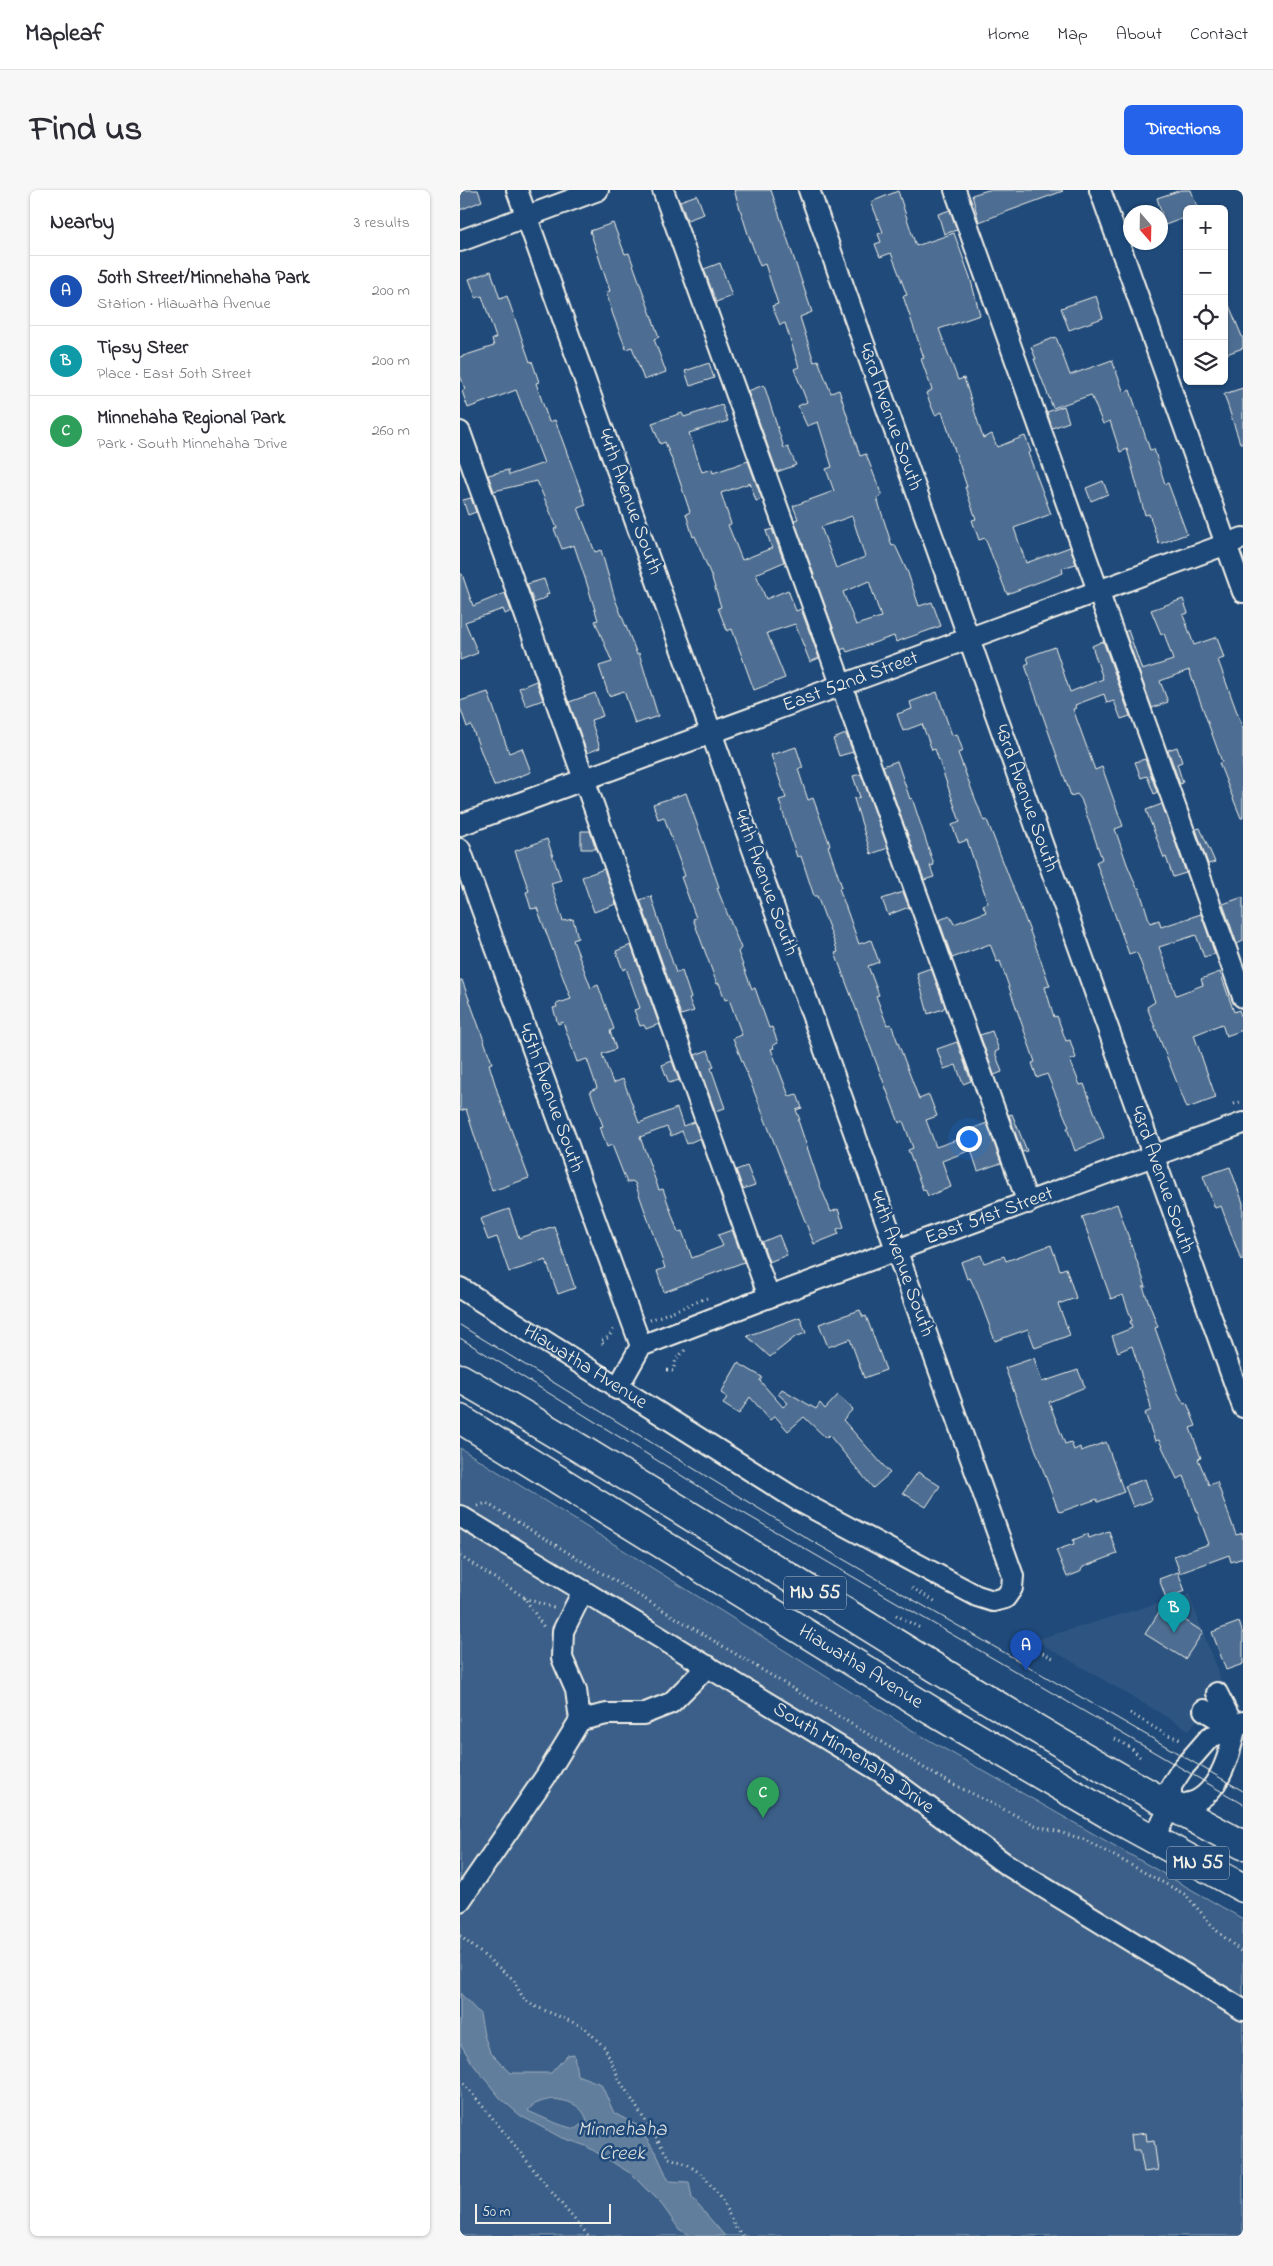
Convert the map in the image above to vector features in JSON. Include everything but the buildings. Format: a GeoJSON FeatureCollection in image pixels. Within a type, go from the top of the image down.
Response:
{"type":"FeatureCollection","features":[{"type":"Feature","properties":{"kind":"highway","name":"Hiawatha Avenue"},"geometry":{"type":"LineString","coordinates":[[460,1378],[549,1428],[1060,1744],[1171,1807],[1243,1845]]}},
{"type":"Feature","properties":{"kind":"highway","name":"Hiawatha Avenue"},"geometry":{"type":"LineString","coordinates":[[460,1419],[932,1712],[1113,1817],[1243,1888]]}},
{"type":"Feature","properties":{"kind":"street","name":"44th Avenue South"},"geometry":{"type":"LineString","coordinates":[[517,190],[1013,1576]]}},
{"type":"Feature","properties":{"kind":"street"},"geometry":{"type":"LineString","coordinates":[[460,241],[598,190]]}},
{"type":"Feature","properties":{"kind":"street"},"geometry":{"type":"LineString","coordinates":[[664,190],[1028,1203]]}},
{"type":"Feature","properties":{"kind":"street","name":"43rd Avenue South"},"geometry":{"type":"LineString","coordinates":[[809,190],[1243,1407]]}},
{"type":"Feature","properties":{"kind":"street"},"geometry":{"type":"LineString","coordinates":[[955,190],[1243,998]]}},
{"type":"Feature","properties":{"kind":"street"},"geometry":{"type":"LineString","coordinates":[[1100,190],[1234,541],[1243,592]]}},
{"type":"Feature","properties":{"kind":"street"},"geometry":{"type":"LineString","coordinates":[[460,432],[586,779],[769,1297]]}},
{"type":"Feature","properties":{"kind":"street","name":"East 52nd Street"},"geometry":{"type":"LineString","coordinates":[[460,825],[1234,541]]}},
{"type":"Feature","properties":{"kind":"street","name":"45th Avenue South"},"geometry":{"type":"LineString","coordinates":[[460,849],[641,1346]]}},
{"type":"Feature","properties":{"kind":"street","name":"East 51st Street"},"geometry":{"type":"LineString","coordinates":[[641,1346],[1243,1123]]}},
{"type":"Feature","properties":{"kind":"street","name":"Hiawatha Avenue"},"geometry":{"type":"LineString","coordinates":[[460,1288],[617,1389],[799,1501],[978,1596],[993,1601],[1005,1598],[1012,1588],[1013,1576]]}},
{"type":"Feature","properties":{"kind":"street"},"geometry":{"type":"LineString","coordinates":[[617,1389],[641,1346]]}},
{"type":"Feature","properties":{"kind":"street","name":"South Minnehaha Drive"},"geometry":{"type":"LineString","coordinates":[[464,1518],[881,1772],[1004,1863],[1243,2010]]}},
{"type":"Feature","properties":{"kind":"street"},"geometry":{"type":"LineString","coordinates":[[460,1901],[546,1776],[580,1720],[576,1690],[562,1658],[562,1651],[563,1631],[583,1591]]}},
{"type":"Feature","properties":{"kind":"street"},"geometry":{"type":"LineString","coordinates":[[580,1720],[607,1714],[643,1714],[670,1703],[708,1666]]}},
{"type":"Feature","properties":{"kind":"street"},"geometry":{"type":"LineString","coordinates":[[1217,1694],[1239,1726]]}},
{"type":"Feature","properties":{"kind":"street"},"geometry":{"type":"LineString","coordinates":[[1204,1710],[1239,1726]]}},
{"type":"Feature","properties":{"kind":"street"},"geometry":{"type":"LineString","coordinates":[[1171,1807],[1198,1800],[1212,1786],[1228,1759],[1239,1726]]}},
{"type":"Feature","properties":{"kind":"street"},"geometry":{"type":"LineString","coordinates":[[1153,1838],[1171,1807],[1171,1786],[1182,1769],[1210,1737],[1239,1726]]}},
{"type":"Feature","properties":{"kind":"path"},"geometry":{"type":"LineString","coordinates":[[603,1344],[601,1341],[613,1332],[614,1327],[618,1327]]}},
{"type":"Feature","properties":{"kind":"path"},"geometry":{"type":"LineString","coordinates":[[666,1370],[673,1371],[676,1359],[688,1349]]}},
{"type":"Feature","properties":{"kind":"path"},"geometry":{"type":"LineString","coordinates":[[464,1518],[474,1507],[486,1504],[939,1778],[1034,1825],[1083,1840],[1186,1895],[1216,1930],[1243,1953]]}},
{"type":"Feature","properties":{"kind":"path"},"geometry":{"type":"LineString","coordinates":[[460,1556],[524,1597],[571,1616]]}},
{"type":"Feature","properties":{"kind":"path"},"geometry":{"type":"LineString","coordinates":[[912,1588],[938,1602]]}},
{"type":"Feature","properties":{"kind":"path"},"geometry":{"type":"LineString","coordinates":[[524,1597],[555,1645],[562,1651]]}},
{"type":"Feature","properties":{"kind":"path"},"geometry":{"type":"LineString","coordinates":[[895,1614],[922,1629]]}},
{"type":"Feature","properties":{"kind":"path"},"geometry":{"type":"LineString","coordinates":[[1031,1650],[1032,1648],[1053,1658],[1055,1654]]}},
{"type":"Feature","properties":{"kind":"path"},"geometry":{"type":"LineString","coordinates":[[1130,1713],[1181,1742]]}},
{"type":"Feature","properties":{"kind":"path"},"geometry":{"type":"LineString","coordinates":[[1115,1739],[1130,1747],[1142,1759]]}},
{"type":"Feature","properties":{"kind":"path"},"geometry":{"type":"LineString","coordinates":[[460,1936],[513,1979],[523,1998],[532,2005],[584,2027],[604,2048],[620,2081],[668,2158],[687,2164],[704,2176],[721,2199],[736,2228],[743,2236]]}},
{"type":"Feature","properties":{"kind":"path"},"geometry":{"type":"LineString","coordinates":[[460,2080],[500,2124],[551,2194],[589,2236]]}},
{"type":"Feature","properties":{"kind":"shaded area"},"geometry":{"type":"Polygon","coordinates":[[[460,1448],[915,1732],[1243,1919],[1243,2236],[460,2236],[460,1448]]]}},
{"type":"Feature","properties":{"kind":"shaded area"},"geometry":{"type":"Polygon","coordinates":[[[1189,1594],[1224,1689],[1189,1730],[1035,1640],[1189,1594]]]}},
{"type":"Feature","properties":{"kind":"water","name":"Minnehaha Creek"},"geometry":{"type":"Polygon","coordinates":[[[460,1993],[480,2014],[490,2052],[511,2073],[551,2073],[567,2055],[574,2054],[577,2075],[601,2084],[614,2113],[638,2126],[657,2155],[669,2181],[689,2182],[692,2198],[725,2236],[690,2236],[679,2229],[662,2205],[630,2173],[586,2146],[560,2137],[521,2116],[501,2099],[472,2063],[460,2043],[460,1993]],[[554,2099],[539,2102],[528,2111],[575,2129],[587,2120],[582,2110],[578,2107],[554,2099]]]}},
{"type":"Feature","properties":{"kind":"tram line"},"geometry":{"type":"LineString","coordinates":[[460,1325],[810,1540],[1243,1791]]}},
{"type":"Feature","properties":{"kind":"tram line"},"geometry":{"type":"LineString","coordinates":[[460,1338],[716,1497],[1243,1804]]}},
{"type":"Feature","properties":{"kind":"place","name":"Tipsy Steer"},"geometry":{"type":"Point","coordinates":[1174,1633]}},
{"type":"Feature","properties":{"kind":"place","name":"50th Street/Minnehaha Park"},"geometry":{"type":"Point","coordinates":[1026,1671]}},
{"type":"Feature","properties":{"kind":"place","name":"Minnehaha Regional Park"},"geometry":{"type":"Point","coordinates":[763,1818]}}]}
